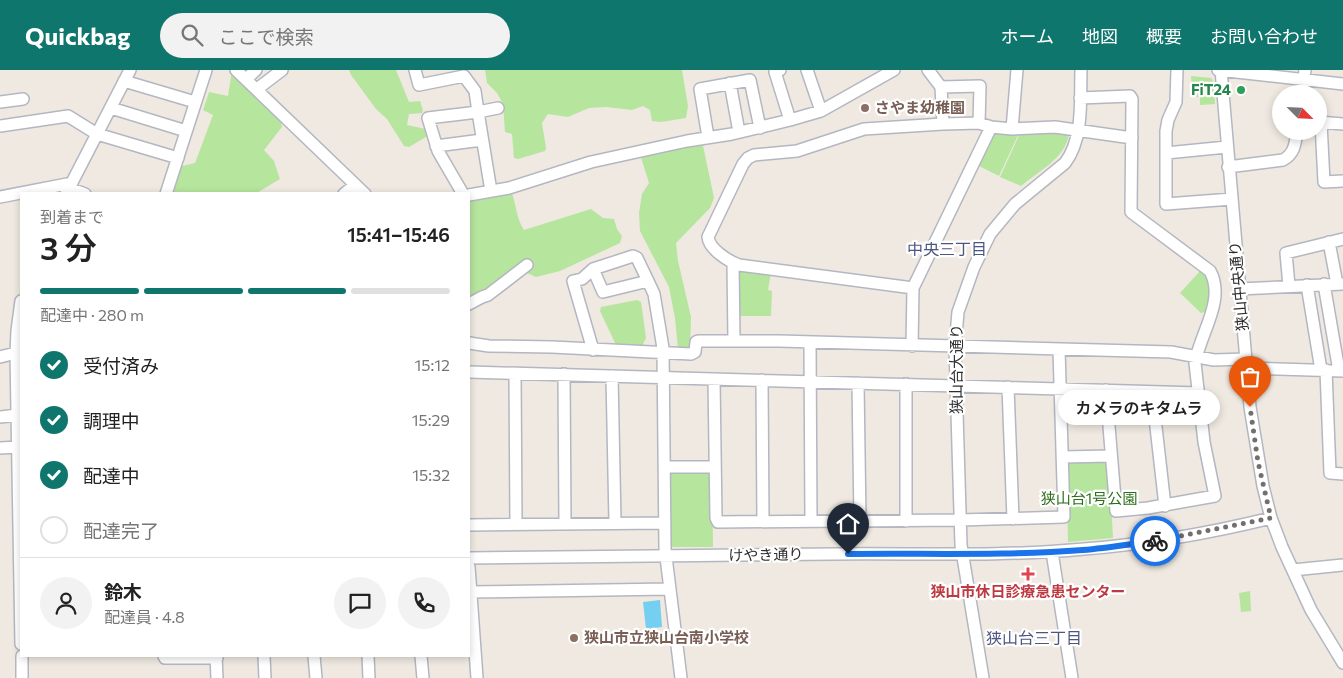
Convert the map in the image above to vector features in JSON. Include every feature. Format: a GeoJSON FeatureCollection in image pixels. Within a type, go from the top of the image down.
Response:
{"type":"FeatureCollection","features":[{"type":"Feature","properties":{"kind":"street"},"geometry":{"type":"LineString","coordinates":[[38,192],[69,188],[130,70]]}},
{"type":"Feature","properties":{"kind":"street"},"geometry":{"type":"LineString","coordinates":[[167,192],[206,70]]}},
{"type":"Feature","properties":{"kind":"street"},"geometry":{"type":"LineString","coordinates":[[236,70],[363,192]]}},
{"type":"Feature","properties":{"kind":"street"},"geometry":{"type":"LineString","coordinates":[[246,79],[256,70]]}},
{"type":"Feature","properties":{"kind":"street"},"geometry":{"type":"LineString","coordinates":[[257,89],[282,70]]}},
{"type":"Feature","properties":{"kind":"street"},"geometry":{"type":"LineString","coordinates":[[415,70],[419,84],[464,73],[475,91],[491,191]]}},
{"type":"Feature","properties":{"kind":"street"},"geometry":{"type":"LineString","coordinates":[[780,70],[775,72],[790,120]]}},
{"type":"Feature","properties":{"kind":"street"},"geometry":{"type":"LineString","coordinates":[[807,70],[821,111]]}},
{"type":"Feature","properties":{"kind":"street"},"geometry":{"type":"LineString","coordinates":[[470,194],[531,182],[591,162],[760,128],[821,111],[894,70]]}},
{"type":"Feature","properties":{"kind":"street"},"geometry":{"type":"LineString","coordinates":[[928,70],[941,87],[943,124]]}},
{"type":"Feature","properties":{"kind":"street"},"geometry":{"type":"LineString","coordinates":[[1012,129],[1017,70]]}},
{"type":"Feature","properties":{"kind":"street","name":"狭山台大通り"},"geometry":{"type":"LineString","coordinates":[[983,678],[963,554],[960,520],[955,347],[961,300],[988,238],[1016,204],[1065,163],[1073,149],[1078,130],[1081,70]]}},
{"type":"Feature","properties":{"kind":"street"},"geometry":{"type":"LineString","coordinates":[[1177,70],[1176,102],[1168,120],[1166,131],[1166,204],[1232,199]]}},
{"type":"Feature","properties":{"kind":"street"},"geometry":{"type":"LineString","coordinates":[[1220,70],[1305,75],[1343,84]]}},
{"type":"Feature","properties":{"kind":"street","name":"狭山中央通り"},"geometry":{"type":"LineString","coordinates":[[1220,70],[1246,363],[1254,437],[1263,486],[1271,518],[1311,610],[1343,663]]}},
{"type":"Feature","properties":{"kind":"street"},"geometry":{"type":"LineString","coordinates":[[708,137],[700,89],[730,83],[750,80],[760,128]]}},
{"type":"Feature","properties":{"kind":"street"},"geometry":{"type":"LineString","coordinates":[[124,81],[195,102]]}},
{"type":"Feature","properties":{"kind":"street"},"geometry":{"type":"LineString","coordinates":[[730,83],[739,132]]}},
{"type":"Feature","properties":{"kind":"street"},"geometry":{"type":"LineString","coordinates":[[941,87],[980,86],[979,123]]}},
{"type":"Feature","properties":{"kind":"street"},"geometry":{"type":"LineString","coordinates":[[1080,98],[1130,96],[1132,99],[1131,212],[1210,270],[1214,277],[1214,305],[1196,357],[1204,442],[1215,496],[1165,506],[1116,511],[1106,390]]}},
{"type":"Feature","properties":{"kind":"street"},"geometry":{"type":"LineString","coordinates":[[0,102],[23,99]]}},
{"type":"Feature","properties":{"kind":"street"},"geometry":{"type":"LineString","coordinates":[[111,108],[186,131]]}},
{"type":"Feature","properties":{"kind":"street"},"geometry":{"type":"LineString","coordinates":[[462,192],[436,146],[428,118],[498,108]]}},
{"type":"Feature","properties":{"kind":"street"},"geometry":{"type":"LineString","coordinates":[[0,126],[68,116],[97,134],[178,158]]}},
{"type":"Feature","properties":{"kind":"street"},"geometry":{"type":"LineString","coordinates":[[913,288],[733,263],[710,245],[708,237],[743,164],[754,154],[797,151],[864,129],[943,124],[979,123],[991,127],[1012,129],[1056,127],[1132,138]]}},
{"type":"Feature","properties":{"kind":"street"},"geometry":{"type":"LineString","coordinates":[[1328,123],[1343,124]]}},
{"type":"Feature","properties":{"kind":"street"},"geometry":{"type":"LineString","coordinates":[[912,346],[913,288],[991,127]]}},
{"type":"Feature","properties":{"kind":"street"},"geometry":{"type":"LineString","coordinates":[[436,146],[482,140]]}},
{"type":"Feature","properties":{"kind":"street"},"geometry":{"type":"LineString","coordinates":[[1228,167],[1283,160],[1289,157],[1294,150],[1296,140]]}},
{"type":"Feature","properties":{"kind":"street"},"geometry":{"type":"LineString","coordinates":[[1321,140],[1324,182],[1343,181]]}},
{"type":"Feature","properties":{"kind":"street"},"geometry":{"type":"LineString","coordinates":[[1166,153],[1227,148]]}},
{"type":"Feature","properties":{"kind":"street"},"geometry":{"type":"LineString","coordinates":[[346,192],[355,185]]}},
{"type":"Feature","properties":{"kind":"street"},"geometry":{"type":"LineString","coordinates":[[0,197],[20,194]]}},
{"type":"Feature","properties":{"kind":"street"},"geometry":{"type":"LineString","coordinates":[[1289,286],[1286,253],[1343,239]]}},
{"type":"Feature","properties":{"kind":"street"},"geometry":{"type":"LineString","coordinates":[[1240,289],[1324,284],[1341,287],[1329,242]]}},
{"type":"Feature","properties":{"kind":"street"},"geometry":{"type":"LineString","coordinates":[[593,350],[573,281],[582,279],[593,269],[633,256],[637,258],[654,294],[663,352],[666,557],[681,678]]}},
{"type":"Feature","properties":{"kind":"street"},"geometry":{"type":"LineString","coordinates":[[733,263],[734,341]]}},
{"type":"Feature","properties":{"kind":"street"},"geometry":{"type":"LineString","coordinates":[[470,304],[488,295],[526,265]]}},
{"type":"Feature","properties":{"kind":"street"},"geometry":{"type":"LineString","coordinates":[[593,269],[603,292],[648,281]]}},
{"type":"Feature","properties":{"kind":"street"},"geometry":{"type":"LineString","coordinates":[[470,343],[489,346],[542,346],[691,354],[695,352],[695,344],[698,341],[1170,352],[1214,360],[1341,371],[1324,284]]}},
{"type":"Feature","properties":{"kind":"street"},"geometry":{"type":"LineString","coordinates":[[1306,285],[1324,370],[1330,473],[1343,474]]}},
{"type":"Feature","properties":{"kind":"street"},"geometry":{"type":"LineString","coordinates":[[20,316],[17,415],[20,562]]}},
{"type":"Feature","properties":{"kind":"street"},"geometry":{"type":"LineString","coordinates":[[810,343],[811,522]]}},
{"type":"Feature","properties":{"kind":"street"},"geometry":{"type":"LineString","coordinates":[[714,379],[717,522],[906,521],[1064,517],[1059,349]]}},
{"type":"Feature","properties":{"kind":"street"},"geometry":{"type":"LineString","coordinates":[[0,357],[18,357]]}},
{"type":"Feature","properties":{"kind":"street"},"geometry":{"type":"LineString","coordinates":[[470,372],[1198,393]]}},
{"type":"Feature","properties":{"kind":"street"},"geometry":{"type":"LineString","coordinates":[[515,373],[516,524]]}},
{"type":"Feature","properties":{"kind":"street"},"geometry":{"type":"LineString","coordinates":[[564,374],[565,524]]}},
{"type":"Feature","properties":{"kind":"street"},"geometry":{"type":"LineString","coordinates":[[612,376],[615,522]]}},
{"type":"Feature","properties":{"kind":"street"},"geometry":{"type":"LineString","coordinates":[[762,380],[764,522]]}},
{"type":"Feature","properties":{"kind":"street"},"geometry":{"type":"LineString","coordinates":[[858,383],[860,521]]}},
{"type":"Feature","properties":{"kind":"street"},"geometry":{"type":"LineString","coordinates":[[906,384],[906,521]]}},
{"type":"Feature","properties":{"kind":"street"},"geometry":{"type":"LineString","coordinates":[[1008,387],[1013,519]]}},
{"type":"Feature","properties":{"kind":"street"},"geometry":{"type":"LineString","coordinates":[[1152,392],[1165,506]]}},
{"type":"Feature","properties":{"kind":"street"},"geometry":{"type":"LineString","coordinates":[[0,417],[17,415]]}},
{"type":"Feature","properties":{"kind":"street"},"geometry":{"type":"LineString","coordinates":[[0,448],[18,447]]}},
{"type":"Feature","properties":{"kind":"street"},"geometry":{"type":"LineString","coordinates":[[1062,457],[1111,456]]}},
{"type":"Feature","properties":{"kind":"street"},"geometry":{"type":"LineString","coordinates":[[664,467],[715,467]]}},
{"type":"Feature","properties":{"kind":"street","name":"けやき通り"},"geometry":{"type":"LineString","coordinates":[[470,558],[1052,552],[1168,539],[1271,518]]}},
{"type":"Feature","properties":{"kind":"street"},"geometry":{"type":"LineString","coordinates":[[470,525],[615,522],[665,523]]}},
{"type":"Feature","properties":{"kind":"street"},"geometry":{"type":"LineString","coordinates":[[1052,552],[1072,678]]}},
{"type":"Feature","properties":{"kind":"street"},"geometry":{"type":"LineString","coordinates":[[1293,570],[1343,565]]}},
{"type":"Feature","properties":{"kind":"street"},"geometry":{"type":"LineString","coordinates":[[477,678],[470,592],[670,589]]}},
{"type":"Feature","properties":{"kind":"street"},"geometry":{"type":"LineString","coordinates":[[22,657],[22,678]]}},
{"type":"Feature","properties":{"kind":"street"},"geometry":{"type":"LineString","coordinates":[[164,657],[216,657],[217,678]]}},
{"type":"Feature","properties":{"kind":"street"},"geometry":{"type":"LineString","coordinates":[[264,657],[265,678]]}},
{"type":"Feature","properties":{"kind":"street"},"geometry":{"type":"LineString","coordinates":[[314,657],[316,678]]}},
{"type":"Feature","properties":{"kind":"street"},"geometry":{"type":"LineString","coordinates":[[368,657],[369,678]]}},
{"type":"Feature","properties":{"kind":"street"},"geometry":{"type":"LineString","coordinates":[[421,657],[423,678]]}},
{"type":"Feature","properties":{"kind":"green space"},"geometry":{"type":"Polygon","coordinates":[[[232,70],[279,113],[282,127],[264,150],[274,161],[280,179],[258,192],[171,192],[178,167],[195,163],[213,115],[203,110],[209,92],[228,96],[232,70]]]}},
{"type":"Feature","properties":{"kind":"green space"},"geometry":{"type":"Polygon","coordinates":[[[349,70],[396,70],[409,102],[420,101],[423,110],[422,113],[409,114],[407,125],[426,129],[429,135],[409,147],[404,146],[387,119],[376,109],[349,70]]]}},
{"type":"Feature","properties":{"kind":"green space"},"geometry":{"type":"Polygon","coordinates":[[[485,70],[682,70],[688,106],[686,118],[661,122],[652,121],[650,110],[643,106],[632,110],[606,107],[589,108],[568,117],[548,114],[542,123],[545,151],[518,159],[514,158],[512,134],[505,132],[503,104],[497,93],[487,83],[485,70]]]}},
{"type":"Feature","properties":{"kind":"green space"},"geometry":{"type":"Polygon","coordinates":[[[1191,76],[1211,78],[1214,82],[1215,104],[1200,105],[1200,97],[1193,97],[1191,76]]]}},
{"type":"Feature","properties":{"kind":"green space"},"geometry":{"type":"Polygon","coordinates":[[[993,132],[1019,133],[999,176],[977,165],[993,132]]]}},
{"type":"Feature","properties":{"kind":"green space"},"geometry":{"type":"Polygon","coordinates":[[[1068,132],[1069,135],[1066,143],[1056,158],[1021,186],[1000,177],[1020,133],[1068,132]]]}},
{"type":"Feature","properties":{"kind":"green space"},"geometry":{"type":"Polygon","coordinates":[[[702,141],[714,198],[710,208],[676,243],[678,261],[691,317],[690,349],[678,349],[669,287],[640,231],[639,213],[642,194],[649,183],[640,154],[702,141]]]}},
{"type":"Feature","properties":{"kind":"green space"},"geometry":{"type":"Polygon","coordinates":[[[512,193],[518,217],[524,230],[591,209],[603,218],[614,219],[617,229],[622,236],[620,243],[560,271],[536,277],[527,273],[513,272],[470,300],[470,198],[512,193]]]}},
{"type":"Feature","properties":{"kind":"green space"},"geometry":{"type":"Polygon","coordinates":[[[737,268],[771,273],[768,290],[772,291],[771,316],[736,316],[737,268]]]}},
{"type":"Feature","properties":{"kind":"green space"},"geometry":{"type":"Polygon","coordinates":[[[1201,270],[1205,271],[1212,290],[1208,311],[1201,313],[1180,293],[1201,270]]]}},
{"type":"Feature","properties":{"kind":"green space"},"geometry":{"type":"Polygon","coordinates":[[[637,300],[641,302],[646,338],[642,346],[616,345],[600,311],[601,307],[637,300]]]}},
{"type":"Feature","properties":{"kind":"green space","name":"狭山台1号公園"},"geometry":{"type":"Polygon","coordinates":[[[1109,461],[1113,538],[1068,542],[1066,462],[1109,461]]]}},
{"type":"Feature","properties":{"kind":"green space"},"geometry":{"type":"Polygon","coordinates":[[[668,472],[712,473],[713,547],[672,547],[668,543],[668,472]]]}},
{"type":"Feature","properties":{"kind":"green space"},"geometry":{"type":"Polygon","coordinates":[[[1250,591],[1251,611],[1241,612],[1239,593],[1250,591]]]}},
{"type":"Feature","properties":{"kind":"water"},"geometry":{"type":"Polygon","coordinates":[[[660,600],[662,627],[646,629],[643,602],[660,600]]]}},
{"type":"Feature","properties":{"kind":"way so far"},"geometry":{"type":"LineString","coordinates":[[1155,541],[1271,518],[1258,462],[1250,407]]}},
{"type":"Feature","properties":{"kind":"place","name":"FiT24"},"geometry":{"type":"Point","coordinates":[1241,90]}},
{"type":"Feature","properties":{"kind":"place","name":"さやま幼稚園"},"geometry":{"type":"Point","coordinates":[865,108]}},
{"type":"Feature","properties":{"kind":"place","name":"カメラのキタムラ"},"geometry":{"type":"Point","coordinates":[1250,407]}},
{"type":"Feature","properties":{"kind":"place","name":"狭山市休日診療急患センター"},"geometry":{"type":"Point","coordinates":[1028,574]}},
{"type":"Feature","properties":{"kind":"place","name":"狭山市立狭山台南小学校"},"geometry":{"type":"Point","coordinates":[574,638]}},
{"type":"Feature","properties":{"kind":"district","name":"中央三丁目"},"geometry":{"type":"Point","coordinates":[947,249]}},
{"type":"Feature","properties":{"kind":"district","name":"狭山台三丁目"},"geometry":{"type":"Point","coordinates":[1034,638]}},
{"type":"Feature","properties":{"kind":"route"},"geometry":{"type":"LineString","coordinates":[[848,554],[1052,552],[1155,541]]}}]}
